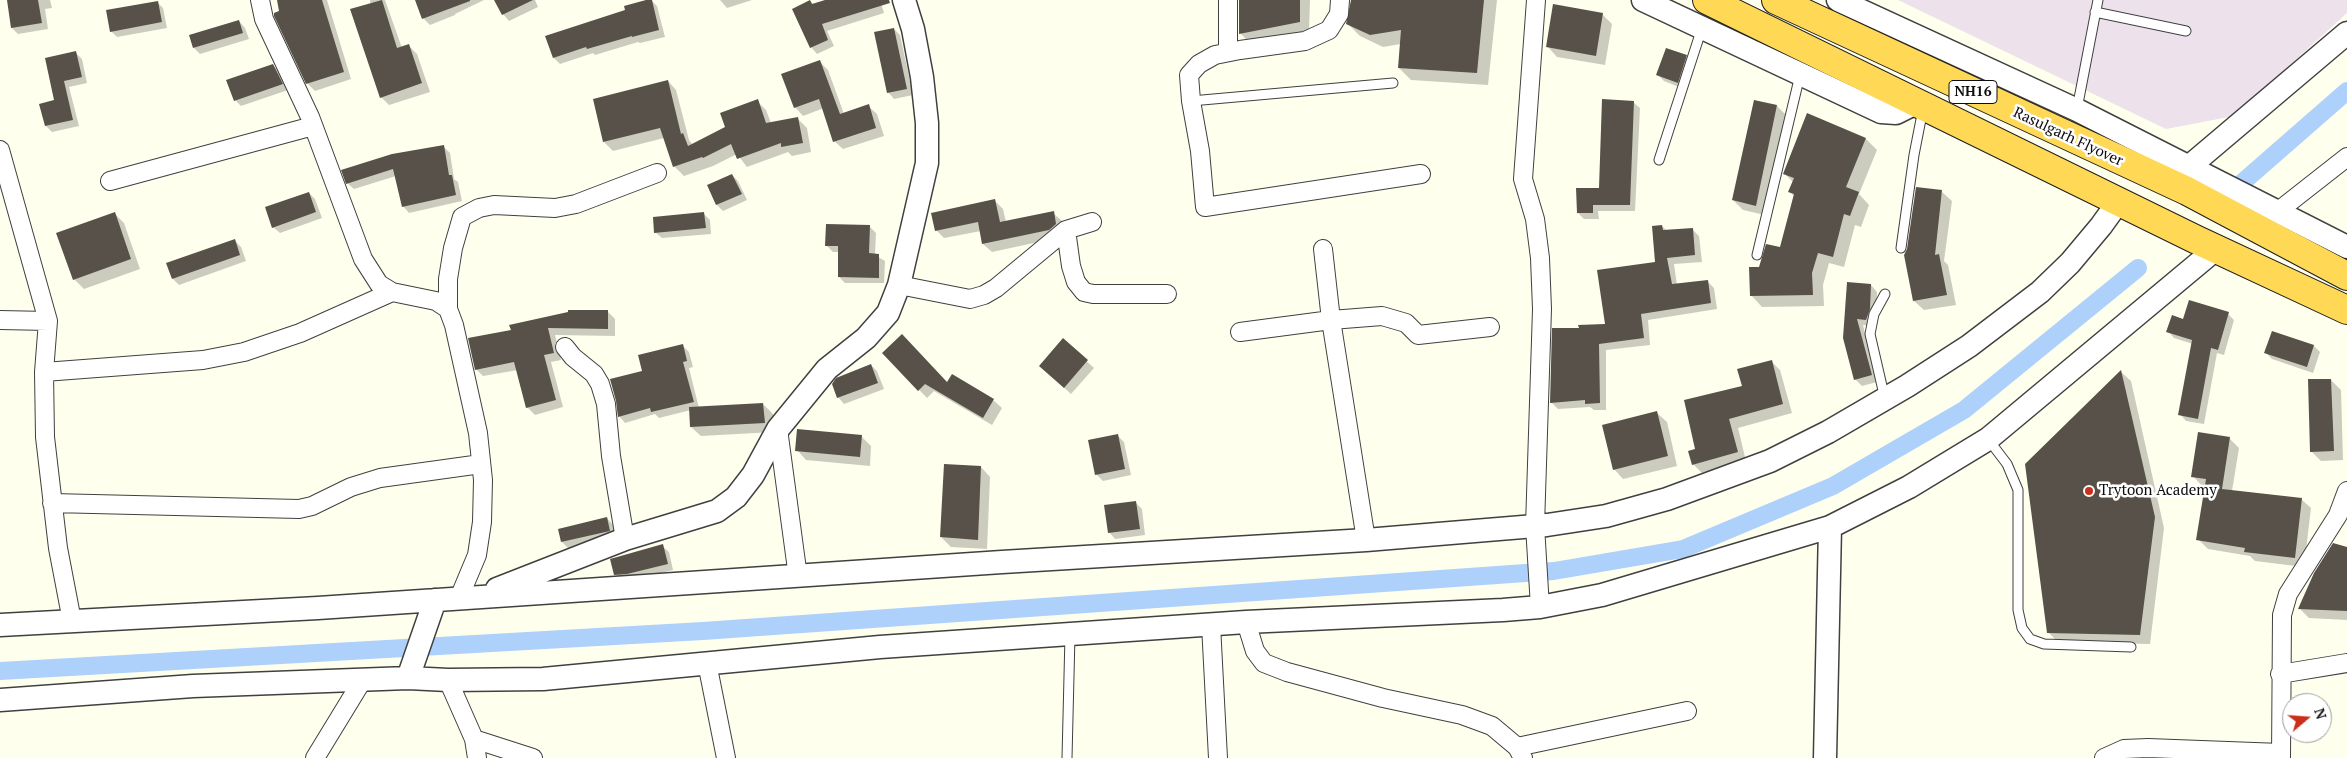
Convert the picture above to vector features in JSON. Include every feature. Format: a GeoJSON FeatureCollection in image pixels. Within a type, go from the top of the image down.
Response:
{"type":"FeatureCollection","features":[{"type":"Feature","properties":{"kind":"highway","name":"NH16"},"geometry":{"type":"LineString","coordinates":[[1707,0],[2159,221],[2347,310]]}},
{"type":"Feature","properties":{"kind":"highway","name":"Rasulgarh Flyover"},"geometry":{"type":"LineString","coordinates":[[1776,0],[2181,180]]}},
{"type":"Feature","properties":{"kind":"highway","name":"NH16"},"geometry":{"type":"LineString","coordinates":[[2181,180],[2262,223],[2347,276]]}},
{"type":"Feature","properties":{"kind":"street"},"geometry":{"type":"LineString","coordinates":[[260,0],[264,19],[313,126],[363,259],[379,284],[392,292],[436,301],[448,309]]}},
{"type":"Feature","properties":{"kind":"street"},"geometry":{"type":"LineString","coordinates":[[468,597],[625,539],[717,511],[736,497],[753,475],[778,429],[827,368],[866,338],[888,312],[899,285],[927,163],[927,123],[922,77],[913,29],[904,0]]}},
{"type":"Feature","properties":{"kind":"street"},"geometry":{"type":"LineString","coordinates":[[1228,0],[1228,52]]}},
{"type":"Feature","properties":{"kind":"street"},"geometry":{"type":"LineString","coordinates":[[1340,0],[1339,14],[1329,30],[1305,41],[1215,55],[1199,64],[1190,75],[1191,101],[1200,151],[1205,207],[1421,174]]}},
{"type":"Feature","properties":{"kind":"street"},"geometry":{"type":"LineString","coordinates":[[1536,0],[1523,180],[1535,219],[1540,258],[1542,309],[1535,533],[1540,607]]}},
{"type":"Feature","properties":{"kind":"street"},"geometry":{"type":"LineString","coordinates":[[1643,0],[1881,112],[1896,113],[1920,105]]}},
{"type":"Feature","properties":{"kind":"street"},"geometry":{"type":"LineString","coordinates":[[1838,0],[1869,10],[2077,110],[2181,180],[2347,33]]}},
{"type":"Feature","properties":{"kind":"street"},"geometry":{"type":"LineString","coordinates":[[110,181],[313,126]]}},
{"type":"Feature","properties":{"kind":"street"},"geometry":{"type":"LineString","coordinates":[[0,150],[48,322],[44,372],[44,437],[58,548],[72,621]]}},
{"type":"Feature","properties":{"kind":"street"},"geometry":{"type":"LineString","coordinates":[[2262,223],[2347,157]]}},
{"type":"Feature","properties":{"kind":"street"},"geometry":{"type":"LineString","coordinates":[[468,597],[482,522],[481,464],[476,424],[454,325],[448,309],[448,279],[453,248],[462,217],[479,208],[494,205],[555,208],[576,204],[657,173]]}},
{"type":"Feature","properties":{"kind":"street"},"geometry":{"type":"LineString","coordinates":[[0,625],[435,600],[1012,561],[1366,540],[1535,533],[1667,499],[1770,461],[1828,432],[1885,399],[1969,346],[2040,292],[2070,263],[2119,201]]}},
{"type":"Feature","properties":{"kind":"street"},"geometry":{"type":"LineString","coordinates":[[899,285],[970,299],[984,295],[996,288],[1066,230],[1092,222]]}},
{"type":"Feature","properties":{"kind":"street"},"geometry":{"type":"LineString","coordinates":[[2262,223],[2347,247]]}},
{"type":"Feature","properties":{"kind":"street"},"geometry":{"type":"LineString","coordinates":[[1066,230],[1071,266],[1076,282],[1084,292],[1093,294],[1167,294]]}},
{"type":"Feature","properties":{"kind":"street"},"geometry":{"type":"LineString","coordinates":[[0,700],[193,686],[362,681],[410,673],[448,680],[543,679],[880,647],[1246,622],[1540,607],[1602,595],[1830,527],[1910,487],[1988,439],[2207,244]]}},
{"type":"Feature","properties":{"kind":"street"},"geometry":{"type":"LineString","coordinates":[[1323,250],[1331,320],[1366,540]]}},
{"type":"Feature","properties":{"kind":"street"},"geometry":{"type":"LineString","coordinates":[[44,372],[203,360],[244,352],[300,333],[392,292]]}},
{"type":"Feature","properties":{"kind":"street"},"geometry":{"type":"LineString","coordinates":[[1240,332],[1331,320],[1382,316],[1406,322],[1418,335],[1490,327]]}},
{"type":"Feature","properties":{"kind":"street"},"geometry":{"type":"LineString","coordinates":[[0,320],[48,322]]}},
{"type":"Feature","properties":{"kind":"street"},"geometry":{"type":"LineString","coordinates":[[565,346],[573,357],[594,374],[600,384],[606,404],[612,465],[625,539]]}},
{"type":"Feature","properties":{"kind":"street"},"geometry":{"type":"LineString","coordinates":[[778,429],[798,576]]}},
{"type":"Feature","properties":{"kind":"street"},"geometry":{"type":"LineString","coordinates":[[52,503],[299,509],[312,506],[351,487],[380,478],[481,464]]}},
{"type":"Feature","properties":{"kind":"street"},"geometry":{"type":"LineString","coordinates":[[2104,758],[2124,749],[2148,748],[2281,756],[2280,674],[2282,615],[2288,594],[2338,515],[2347,491]]}},
{"type":"Feature","properties":{"kind":"street"},"geometry":{"type":"LineString","coordinates":[[1825,758],[1830,527]]}},
{"type":"Feature","properties":{"kind":"street"},"geometry":{"type":"LineString","coordinates":[[410,673],[435,600]]}},
{"type":"Feature","properties":{"kind":"street"},"geometry":{"type":"LineString","coordinates":[[1246,622],[1255,651],[1264,663],[1286,672],[1373,695],[1462,715],[1492,726],[1520,752],[1687,711]]}},
{"type":"Feature","properties":{"kind":"street"},"geometry":{"type":"LineString","coordinates":[[1212,625],[1218,758]]}},
{"type":"Feature","properties":{"kind":"street"},"geometry":{"type":"LineString","coordinates":[[707,663],[726,758]]}},
{"type":"Feature","properties":{"kind":"street"},"geometry":{"type":"LineString","coordinates":[[2280,674],[2347,663]]}},
{"type":"Feature","properties":{"kind":"street"},"geometry":{"type":"LineString","coordinates":[[448,680],[474,739],[477,758]]}},
{"type":"Feature","properties":{"kind":"street"},"geometry":{"type":"LineString","coordinates":[[315,758],[362,681]]}},
{"type":"Feature","properties":{"kind":"street"},"geometry":{"type":"LineString","coordinates":[[474,739],[533,758]]}},
{"type":"Feature","properties":{"kind":"lane"},"geometry":{"type":"LineString","coordinates":[[2077,110],[2098,0]]}},
{"type":"Feature","properties":{"kind":"lane"},"geometry":{"type":"LineString","coordinates":[[2095,12],[2186,31]]}},
{"type":"Feature","properties":{"kind":"lane"},"geometry":{"type":"LineString","coordinates":[[1658,160],[1702,28]]}},
{"type":"Feature","properties":{"kind":"lane"},"geometry":{"type":"LineString","coordinates":[[1757,255],[1800,75]]}},
{"type":"Feature","properties":{"kind":"lane"},"geometry":{"type":"LineString","coordinates":[[1191,101],[1393,83]]}},
{"type":"Feature","properties":{"kind":"lane"},"geometry":{"type":"LineString","coordinates":[[1901,248],[1920,105]]}},
{"type":"Feature","properties":{"kind":"lane"},"geometry":{"type":"LineString","coordinates":[[1885,294],[1874,314],[1870,334],[1885,399]]}},
{"type":"Feature","properties":{"kind":"lane"},"geometry":{"type":"LineString","coordinates":[[1988,439],[2007,464],[2018,490],[2018,610],[2022,628],[2030,639],[2044,644],[2131,647]]}},
{"type":"Feature","properties":{"kind":"lane"},"geometry":{"type":"LineString","coordinates":[[1067,758],[1070,634]]}},
{"type":"Feature","properties":{"kind":"shaded area"},"geometry":{"type":"Polygon","coordinates":[[[1898,0],[2347,0],[2347,13],[2234,116],[2166,129],[1898,0]]]}},
{"type":"Feature","properties":{"kind":"building"},"geometry":{"type":"Polygon","coordinates":[[[7,0],[38,0],[42,23],[11,28],[7,0]]]}},
{"type":"Feature","properties":{"kind":"building"},"geometry":{"type":"Polygon","coordinates":[[[277,0],[322,0],[344,72],[306,84],[274,16],[274,13],[279,11],[277,0]]]}},
{"type":"Feature","properties":{"kind":"building"},"geometry":{"type":"Polygon","coordinates":[[[382,0],[397,48],[409,44],[422,83],[380,98],[350,9],[382,0]]]}},
{"type":"Feature","properties":{"kind":"building"},"geometry":{"type":"Polygon","coordinates":[[[415,0],[470,0],[470,1],[422,19],[415,0]]]}},
{"type":"Feature","properties":{"kind":"building"},"geometry":{"type":"Polygon","coordinates":[[[494,0],[533,0],[502,15],[494,0]]]}},
{"type":"Feature","properties":{"kind":"building"},"geometry":{"type":"Polygon","coordinates":[[[652,0],[659,30],[587,49],[586,47],[553,58],[545,36],[625,10],[624,6],[652,0]]]}},
{"type":"Feature","properties":{"kind":"building"},"geometry":{"type":"Polygon","coordinates":[[[810,0],[812,4],[825,0],[889,0],[890,3],[822,24],[828,40],[810,48],[792,9],[810,0]]]}},
{"type":"Feature","properties":{"kind":"building"},"geometry":{"type":"Polygon","coordinates":[[[1239,0],[1300,0],[1300,22],[1239,34],[1239,0]]]}},
{"type":"Feature","properties":{"kind":"building"},"geometry":{"type":"Polygon","coordinates":[[[1351,0],[1484,0],[1477,73],[1398,68],[1401,30],[1370,35],[1346,24],[1351,0]]]}},
{"type":"Feature","properties":{"kind":"building"},"geometry":{"type":"Polygon","coordinates":[[[158,1],[162,22],[110,32],[106,10],[158,1]]]}},
{"type":"Feature","properties":{"kind":"building"},"geometry":{"type":"Polygon","coordinates":[[[1553,4],[1603,13],[1596,56],[1546,47],[1553,4]]]}},
{"type":"Feature","properties":{"kind":"building"},"geometry":{"type":"Polygon","coordinates":[[[239,20],[243,33],[193,48],[189,35],[239,20]]]}},
{"type":"Feature","properties":{"kind":"building"},"geometry":{"type":"Polygon","coordinates":[[[894,28],[907,89],[887,93],[874,32],[894,28]]]}},
{"type":"Feature","properties":{"kind":"building"},"geometry":{"type":"Polygon","coordinates":[[[1666,48],[1687,55],[1678,83],[1656,75],[1666,48]]]}},
{"type":"Feature","properties":{"kind":"building"},"geometry":{"type":"Polygon","coordinates":[[[76,51],[82,77],[64,81],[73,120],[45,126],[39,104],[54,100],[45,58],[76,51]]]}},
{"type":"Feature","properties":{"kind":"building"},"geometry":{"type":"Polygon","coordinates":[[[820,60],[840,114],[869,104],[876,128],[833,142],[819,99],[794,108],[781,74],[820,60]]]}},
{"type":"Feature","properties":{"kind":"building"},"geometry":{"type":"Polygon","coordinates":[[[273,64],[283,84],[234,101],[226,80],[273,64]]]}},
{"type":"Feature","properties":{"kind":"building"},"geometry":{"type":"Polygon","coordinates":[[[668,80],[681,134],[683,133],[688,146],[725,127],[720,113],[758,99],[766,123],[798,117],[803,143],[781,147],[781,143],[737,159],[731,144],[703,158],[673,167],[660,128],[603,142],[593,99],[668,80]]]}},
{"type":"Feature","properties":{"kind":"building"},"geometry":{"type":"Polygon","coordinates":[[[1602,99],[1634,101],[1630,205],[1593,205],[1593,213],[1577,213],[1576,188],[1599,188],[1602,99]]]}},
{"type":"Feature","properties":{"kind":"building"},"geometry":{"type":"Polygon","coordinates":[[[1754,100],[1777,105],[1756,206],[1732,200],[1754,100]]]}},
{"type":"Feature","properties":{"kind":"building"},"geometry":{"type":"Polygon","coordinates":[[[1807,113],[1866,138],[1846,187],[1859,192],[1850,216],[1844,214],[1833,257],[1818,253],[1812,273],[1813,295],[1750,296],[1749,267],[1759,267],[1766,244],[1780,247],[1794,194],[1788,192],[1794,178],[1783,174],[1807,113]]]}},
{"type":"Feature","properties":{"kind":"building"},"geometry":{"type":"Polygon","coordinates":[[[444,145],[449,175],[452,175],[456,195],[402,207],[393,169],[346,184],[341,170],[392,154],[444,145]]]}},
{"type":"Feature","properties":{"kind":"building"},"geometry":{"type":"Polygon","coordinates":[[[732,174],[742,194],[716,205],[707,185],[732,174]]]}},
{"type":"Feature","properties":{"kind":"building"},"geometry":{"type":"Polygon","coordinates":[[[1916,187],[1942,190],[1935,255],[1939,254],[1947,295],[1913,301],[1904,255],[1907,249],[1916,187]]]}},
{"type":"Feature","properties":{"kind":"building"},"geometry":{"type":"Polygon","coordinates":[[[309,192],[316,212],[272,228],[265,207],[309,192]]]}},
{"type":"Feature","properties":{"kind":"building"},"geometry":{"type":"Polygon","coordinates":[[[995,199],[1000,222],[1054,211],[1056,224],[1049,230],[982,244],[978,222],[935,231],[931,213],[995,199]]]}},
{"type":"Feature","properties":{"kind":"building"},"geometry":{"type":"Polygon","coordinates":[[[115,212],[131,259],[73,280],[56,233],[115,212]]]}},
{"type":"Feature","properties":{"kind":"building"},"geometry":{"type":"Polygon","coordinates":[[[704,212],[706,228],[654,233],[653,217],[704,212]]]}},
{"type":"Feature","properties":{"kind":"building"},"geometry":{"type":"Polygon","coordinates":[[[826,224],[870,225],[869,253],[879,254],[879,278],[838,277],[838,246],[825,246],[826,224]]]}},
{"type":"Feature","properties":{"kind":"building"},"geometry":{"type":"Polygon","coordinates":[[[1662,225],[1663,230],[1693,228],[1695,255],[1667,258],[1672,284],[1708,280],[1711,303],[1641,314],[1644,338],[1599,344],[1600,403],[1585,404],[1585,400],[1550,403],[1552,328],[1579,328],[1578,325],[1605,324],[1597,270],[1655,262],[1652,226],[1662,225]]]}},
{"type":"Feature","properties":{"kind":"building"},"geometry":{"type":"Polygon","coordinates":[[[235,239],[240,255],[172,279],[166,263],[235,239]]]}},
{"type":"Feature","properties":{"kind":"building"},"geometry":{"type":"Polygon","coordinates":[[[1847,282],[1871,284],[1870,309],[1866,320],[1857,319],[1872,375],[1854,380],[1843,338],[1847,282]]]}},
{"type":"Feature","properties":{"kind":"building"},"geometry":{"type":"Polygon","coordinates":[[[2189,300],[2229,312],[2218,350],[2211,348],[2198,419],[2178,415],[2192,340],[2166,332],[2172,315],[2183,319],[2189,300]]]}},
{"type":"Feature","properties":{"kind":"building"},"geometry":{"type":"Polygon","coordinates":[[[568,310],[608,310],[608,329],[548,328],[554,353],[544,355],[556,400],[526,408],[514,362],[475,370],[468,338],[511,330],[509,325],[568,312],[568,310]]]}},
{"type":"Feature","properties":{"kind":"building"},"geometry":{"type":"Polygon","coordinates":[[[2272,331],[2314,345],[2307,367],[2264,353],[2272,331]]]}},
{"type":"Feature","properties":{"kind":"building"},"geometry":{"type":"Polygon","coordinates":[[[902,334],[947,382],[952,374],[994,399],[983,418],[925,384],[918,391],[882,353],[902,334]]]}},
{"type":"Feature","properties":{"kind":"building"},"geometry":{"type":"Polygon","coordinates":[[[1063,338],[1088,360],[1064,388],[1039,366],[1063,338]]]}},
{"type":"Feature","properties":{"kind":"building"},"geometry":{"type":"Polygon","coordinates":[[[683,344],[687,361],[683,362],[694,402],[651,412],[650,408],[618,417],[610,379],[642,371],[638,355],[683,344]]]}},
{"type":"Feature","properties":{"kind":"building"},"geometry":{"type":"Polygon","coordinates":[[[1772,360],[1783,404],[1729,419],[1738,452],[1692,465],[1688,451],[1695,449],[1684,400],[1742,386],[1737,369],[1772,360]]]}},
{"type":"Feature","properties":{"kind":"building"},"geometry":{"type":"Polygon","coordinates":[[[871,364],[878,383],[837,398],[832,384],[836,378],[871,364]]]}},
{"type":"Feature","properties":{"kind":"building","name":"Trytoon Academy"},"geometry":{"type":"Polygon","coordinates":[[[2121,370],[2155,517],[2140,635],[2047,633],[2025,464],[2121,370]]]}},
{"type":"Feature","properties":{"kind":"building"},"geometry":{"type":"Polygon","coordinates":[[[2308,379],[2331,379],[2334,451],[2310,452],[2308,379]]]}},
{"type":"Feature","properties":{"kind":"building"},"geometry":{"type":"Polygon","coordinates":[[[763,403],[765,423],[690,427],[689,407],[763,403]]]}},
{"type":"Feature","properties":{"kind":"building"},"geometry":{"type":"Polygon","coordinates":[[[1657,411],[1668,456],[1613,470],[1602,425],[1657,411]]]}},
{"type":"Feature","properties":{"kind":"building"},"geometry":{"type":"Polygon","coordinates":[[[797,429],[862,435],[860,457],[795,451],[797,429]]]}},
{"type":"Feature","properties":{"kind":"building"},"geometry":{"type":"Polygon","coordinates":[[[2198,432],[2230,437],[2222,489],[2302,498],[2295,558],[2244,552],[2245,548],[2196,540],[2206,479],[2191,477],[2198,432]]]}},
{"type":"Feature","properties":{"kind":"building"},"geometry":{"type":"Polygon","coordinates":[[[1118,434],[1125,469],[1095,475],[1088,440],[1118,434]]]}},
{"type":"Feature","properties":{"kind":"building"},"geometry":{"type":"Polygon","coordinates":[[[944,464],[981,466],[978,540],[940,537],[944,464]]]}},
{"type":"Feature","properties":{"kind":"building"},"geometry":{"type":"Polygon","coordinates":[[[1136,501],[1140,529],[1108,533],[1104,505],[1136,501]]]}},
{"type":"Feature","properties":{"kind":"building"},"geometry":{"type":"Polygon","coordinates":[[[607,517],[610,531],[561,542],[558,529],[607,517]]]}},
{"type":"Feature","properties":{"kind":"building"},"geometry":{"type":"Polygon","coordinates":[[[2333,543],[2347,547],[2347,611],[2298,609],[2314,573],[2333,543]]]}},
{"type":"Feature","properties":{"kind":"building"},"geometry":{"type":"Polygon","coordinates":[[[663,544],[668,564],[627,574],[614,575],[610,559],[663,544]]]}},
{"type":"Feature","properties":{"kind":"waterway"},"geometry":{"type":"LineString","coordinates":[[2236,188],[2347,91]]}},
{"type":"Feature","properties":{"kind":"waterway"},"geometry":{"type":"LineString","coordinates":[[0,671],[703,631],[1554,571],[1683,549],[1833,486],[1964,410],[2138,268]]}},
{"type":"Feature","properties":{"kind":"place","name":"Trytoon Academy"},"geometry":{"type":"Point","coordinates":[2089,491]}}]}
